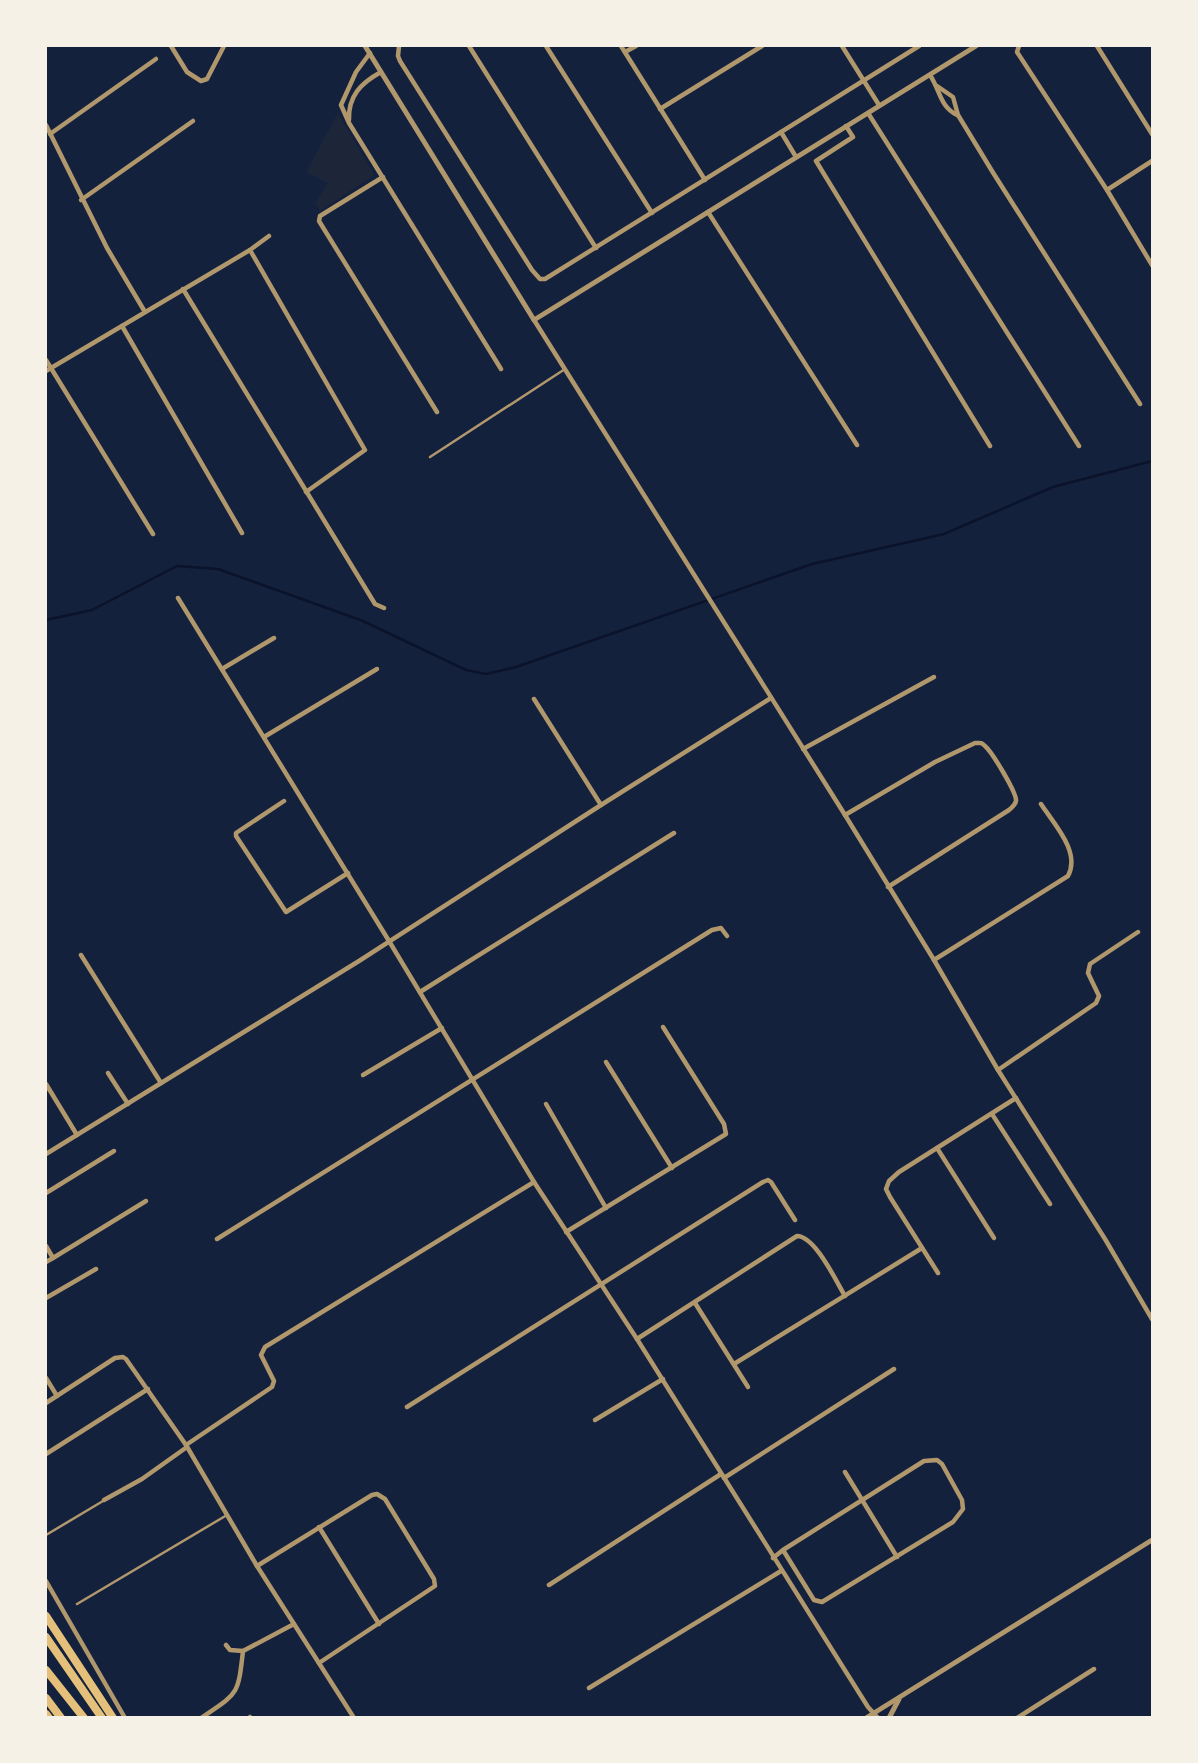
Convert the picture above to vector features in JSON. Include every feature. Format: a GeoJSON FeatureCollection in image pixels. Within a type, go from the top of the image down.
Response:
{"type":"FeatureCollection","features":[{"type":"Feature","properties":{"kind":"highway"},"geometry":{"type":"LineString","coordinates":[[46,1616],[113,1717]]}},
{"type":"Feature","properties":{"kind":"highway"},"geometry":{"type":"LineString","coordinates":[[46,1637],[102,1717]]}},
{"type":"Feature","properties":{"kind":"highway"},"geometry":{"type":"LineString","coordinates":[[46,1670],[84,1717]]}},
{"type":"Feature","properties":{"kind":"highway"},"geometry":{"type":"LineString","coordinates":[[46,1698],[61,1717]]}},
{"type":"Feature","properties":{"kind":"street"},"geometry":{"type":"LineString","coordinates":[[171,46],[187,72],[201,80],[207,79],[224,46]]}},
{"type":"Feature","properties":{"kind":"street"},"geometry":{"type":"LineString","coordinates":[[365,46],[845,815],[998,1070],[1153,1319]]}},
{"type":"Feature","properties":{"kind":"street"},"geometry":{"type":"LineString","coordinates":[[399,46],[398,56],[531,270],[540,279],[549,278],[919,46]]}},
{"type":"Feature","properties":{"kind":"street"},"geometry":{"type":"LineString","coordinates":[[469,46],[596,248]]}},
{"type":"Feature","properties":{"kind":"street"},"geometry":{"type":"LineString","coordinates":[[546,46],[652,214]]}},
{"type":"Feature","properties":{"kind":"street"},"geometry":{"type":"LineString","coordinates":[[621,46],[705,180]]}},
{"type":"Feature","properties":{"kind":"street"},"geometry":{"type":"LineString","coordinates":[[625,52],[636,46]]}},
{"type":"Feature","properties":{"kind":"street"},"geometry":{"type":"LineString","coordinates":[[660,108],[762,46]]}},
{"type":"Feature","properties":{"kind":"street"},"geometry":{"type":"LineString","coordinates":[[842,46],[880,105]]}},
{"type":"Feature","properties":{"kind":"street"},"geometry":{"type":"LineString","coordinates":[[534,320],[976,46]]}},
{"type":"Feature","properties":{"kind":"street"},"geometry":{"type":"LineString","coordinates":[[1019,46],[1017,52],[1153,265]]}},
{"type":"Feature","properties":{"kind":"street"},"geometry":{"type":"LineString","coordinates":[[1097,46],[1153,134]]}},
{"type":"Feature","properties":{"kind":"street"},"geometry":{"type":"LineString","coordinates":[[370,53],[356,72],[341,105],[349,124],[501,369]]}},
{"type":"Feature","properties":{"kind":"street"},"geometry":{"type":"LineString","coordinates":[[50,134],[156,59]]}},
{"type":"Feature","properties":{"kind":"street"},"geometry":{"type":"LineString","coordinates":[[349,124],[349,107],[354,94],[365,81],[381,72]]}},
{"type":"Feature","properties":{"kind":"street"},"geometry":{"type":"LineString","coordinates":[[930,75],[937,86],[942,104],[958,115]]}},
{"type":"Feature","properties":{"kind":"street"},"geometry":{"type":"LineString","coordinates":[[937,86],[953,97],[958,115],[1140,404]]}},
{"type":"Feature","properties":{"kind":"street"},"geometry":{"type":"LineString","coordinates":[[868,112],[1079,446]]}},
{"type":"Feature","properties":{"kind":"street"},"geometry":{"type":"LineString","coordinates":[[81,200],[193,121]]}},
{"type":"Feature","properties":{"kind":"street"},"geometry":{"type":"LineString","coordinates":[[46,125],[81,200],[145,312]]}},
{"type":"Feature","properties":{"kind":"street"},"geometry":{"type":"LineString","coordinates":[[846,126],[853,137],[816,161],[990,446]]}},
{"type":"Feature","properties":{"kind":"street"},"geometry":{"type":"LineString","coordinates":[[781,132],[796,157]]}},
{"type":"Feature","properties":{"kind":"street"},"geometry":{"type":"LineString","coordinates":[[1107,190],[1153,161]]}},
{"type":"Feature","properties":{"kind":"street"},"geometry":{"type":"LineString","coordinates":[[383,177],[320,216],[322,227],[437,412]]}},
{"type":"Feature","properties":{"kind":"street"},"geometry":{"type":"LineString","coordinates":[[708,212],[857,446]]}},
{"type":"Feature","properties":{"kind":"street"},"geometry":{"type":"LineString","coordinates":[[48,369],[250,250],[269,236]]}},
{"type":"Feature","properties":{"kind":"street"},"geometry":{"type":"LineString","coordinates":[[250,250],[365,450],[306,492]]}},
{"type":"Feature","properties":{"kind":"street"},"geometry":{"type":"LineString","coordinates":[[183,289],[375,604],[384,608]]}},
{"type":"Feature","properties":{"kind":"street"},"geometry":{"type":"LineString","coordinates":[[122,326],[242,533]]}},
{"type":"Feature","properties":{"kind":"street"},"geometry":{"type":"LineString","coordinates":[[46,360],[48,369],[153,534]]}},
{"type":"Feature","properties":{"kind":"street"},"geometry":{"type":"LineString","coordinates":[[178,598],[534,1182],[603,1284],[781,1571],[868,1707],[876,1715]]}},
{"type":"Feature","properties":{"kind":"street"},"geometry":{"type":"LineString","coordinates":[[222,669],[274,638]]}},
{"type":"Feature","properties":{"kind":"street"},"geometry":{"type":"LineString","coordinates":[[264,737],[377,668]]}},
{"type":"Feature","properties":{"kind":"street"},"geometry":{"type":"LineString","coordinates":[[803,749],[934,677]]}},
{"type":"Feature","properties":{"kind":"street"},"geometry":{"type":"LineString","coordinates":[[46,1154],[389,941],[771,698]]}},
{"type":"Feature","properties":{"kind":"street"},"geometry":{"type":"LineString","coordinates":[[534,699],[601,805]]}},
{"type":"Feature","properties":{"kind":"street"},"geometry":{"type":"LineString","coordinates":[[845,815],[935,762],[975,743],[987,748],[1011,786],[1016,798],[1013,806],[888,887]]}},
{"type":"Feature","properties":{"kind":"street"},"geometry":{"type":"LineString","coordinates":[[284,801],[236,833],[236,836],[286,912],[348,873]]}},
{"type":"Feature","properties":{"kind":"street"},"geometry":{"type":"LineString","coordinates":[[934,960],[1068,876],[1073,860],[1041,804]]}},
{"type":"Feature","properties":{"kind":"street"},"geometry":{"type":"LineString","coordinates":[[420,992],[674,833]]}},
{"type":"Feature","properties":{"kind":"street"},"geometry":{"type":"LineString","coordinates":[[216,1239],[712,930],[721,928],[727,936]]}},
{"type":"Feature","properties":{"kind":"street"},"geometry":{"type":"LineString","coordinates":[[998,1070],[1096,1003],[1099,996],[1088,973],[1090,964],[1138,932]]}},
{"type":"Feature","properties":{"kind":"street"},"geometry":{"type":"LineString","coordinates":[[81,955],[161,1083]]}},
{"type":"Feature","properties":{"kind":"street"},"geometry":{"type":"LineString","coordinates":[[566,1232],[726,1134],[724,1124],[663,1027]]}},
{"type":"Feature","properties":{"kind":"street"},"geometry":{"type":"LineString","coordinates":[[363,1076],[442,1028]]}},
{"type":"Feature","properties":{"kind":"street"},"geometry":{"type":"LineString","coordinates":[[606,1062],[672,1167]]}},
{"type":"Feature","properties":{"kind":"street"},"geometry":{"type":"LineString","coordinates":[[108,1073],[128,1104]]}},
{"type":"Feature","properties":{"kind":"street"},"geometry":{"type":"LineString","coordinates":[[46,1084],[78,1135]]}},
{"type":"Feature","properties":{"kind":"street"},"geometry":{"type":"LineString","coordinates":[[938,1273],[890,1197],[886,1189],[889,1181],[1016,1098]]}},
{"type":"Feature","properties":{"kind":"street"},"geometry":{"type":"LineString","coordinates":[[546,1104],[606,1208]]}},
{"type":"Feature","properties":{"kind":"street"},"geometry":{"type":"LineString","coordinates":[[992,1114],[1050,1204]]}},
{"type":"Feature","properties":{"kind":"street"},"geometry":{"type":"LineString","coordinates":[[937,1148],[993,1238]]}},
{"type":"Feature","properties":{"kind":"street"},"geometry":{"type":"LineString","coordinates":[[46,1193],[114,1151]]}},
{"type":"Feature","properties":{"kind":"street"},"geometry":{"type":"LineString","coordinates":[[407,1407],[768,1180],[795,1220]]}},
{"type":"Feature","properties":{"kind":"street"},"geometry":{"type":"LineString","coordinates":[[104,1500],[142,1479],[272,1387],[274,1381],[261,1355],[265,1348],[534,1182]]}},
{"type":"Feature","properties":{"kind":"street"},"geometry":{"type":"LineString","coordinates":[[46,1262],[146,1201]]}},
{"type":"Feature","properties":{"kind":"street"},"geometry":{"type":"LineString","coordinates":[[638,1339],[797,1236],[807,1239],[819,1254],[845,1296]]}},
{"type":"Feature","properties":{"kind":"street"},"geometry":{"type":"LineString","coordinates":[[46,1246],[53,1258]]}},
{"type":"Feature","properties":{"kind":"street"},"geometry":{"type":"LineString","coordinates":[[734,1364],[922,1248]]}},
{"type":"Feature","properties":{"kind":"street"},"geometry":{"type":"LineString","coordinates":[[46,1298],[96,1269]]}},
{"type":"Feature","properties":{"kind":"street"},"geometry":{"type":"LineString","coordinates":[[695,1303],[748,1387]]}},
{"type":"Feature","properties":{"kind":"street"},"geometry":{"type":"LineString","coordinates":[[46,1403],[115,1359],[123,1357],[186,1446],[257,1566],[354,1717]]}},
{"type":"Feature","properties":{"kind":"street"},"geometry":{"type":"LineString","coordinates":[[549,1586],[894,1369]]}},
{"type":"Feature","properties":{"kind":"street"},"geometry":{"type":"LineString","coordinates":[[46,1378],[57,1396]]}},
{"type":"Feature","properties":{"kind":"street"},"geometry":{"type":"LineString","coordinates":[[595,1420],[663,1379]]}},
{"type":"Feature","properties":{"kind":"street"},"geometry":{"type":"LineString","coordinates":[[46,1454],[148,1389]]}},
{"type":"Feature","properties":{"kind":"street"},"geometry":{"type":"LineString","coordinates":[[773,1558],[783,1550],[924,1461],[937,1460],[942,1464],[962,1500],[963,1508],[953,1522],[822,1602],[818,1603],[783,1550]]}},
{"type":"Feature","properties":{"kind":"street"},"geometry":{"type":"LineString","coordinates":[[845,1472],[897,1556]]}},
{"type":"Feature","properties":{"kind":"street"},"geometry":{"type":"LineString","coordinates":[[257,1566],[372,1495],[377,1494],[385,1499],[434,1579],[435,1586],[319,1664]]}},
{"type":"Feature","properties":{"kind":"street"},"geometry":{"type":"LineString","coordinates":[[318,1527],[379,1624]]}},
{"type":"Feature","properties":{"kind":"street"},"geometry":{"type":"LineString","coordinates":[[868,1707],[866,1717],[876,1715],[901,1696],[1153,1540]]}},
{"type":"Feature","properties":{"kind":"street"},"geometry":{"type":"LineString","coordinates":[[589,1688],[781,1571]]}},
{"type":"Feature","properties":{"kind":"street"},"geometry":{"type":"LineString","coordinates":[[46,1581],[125,1717]]}},
{"type":"Feature","properties":{"kind":"street"},"geometry":{"type":"LineString","coordinates":[[226,1645],[230,1650],[243,1651],[294,1624]]}},
{"type":"Feature","properties":{"kind":"street"},"geometry":{"type":"LineString","coordinates":[[201,1717],[227,1700],[238,1689],[243,1651]]}},
{"type":"Feature","properties":{"kind":"street"},"geometry":{"type":"LineString","coordinates":[[1017,1717],[1094,1670]]}},
{"type":"Feature","properties":{"kind":"street"},"geometry":{"type":"LineString","coordinates":[[889,1717],[901,1696]]}},
{"type":"Feature","properties":{"kind":"lane"},"geometry":{"type":"LineString","coordinates":[[430,457],[565,369]]}},
{"type":"Feature","properties":{"kind":"lane"},"geometry":{"type":"LineString","coordinates":[[46,1535],[104,1500]]}},
{"type":"Feature","properties":{"kind":"lane"},"geometry":{"type":"LineString","coordinates":[[77,1604],[227,1515]]}},
{"type":"Feature","properties":{"kind":"shaded area"},"geometry":{"type":"Polygon","coordinates":[[[338,113],[374,175],[320,211],[315,203],[328,183],[306,172],[338,113]]]}},
{"type":"Feature","properties":{"kind":"waterway"},"geometry":{"type":"LineString","coordinates":[[46,620],[92,610],[177,566],[218,569],[363,621],[466,670],[486,674],[516,667],[812,564],[944,534],[1053,487],[1152,461]]}}]}
